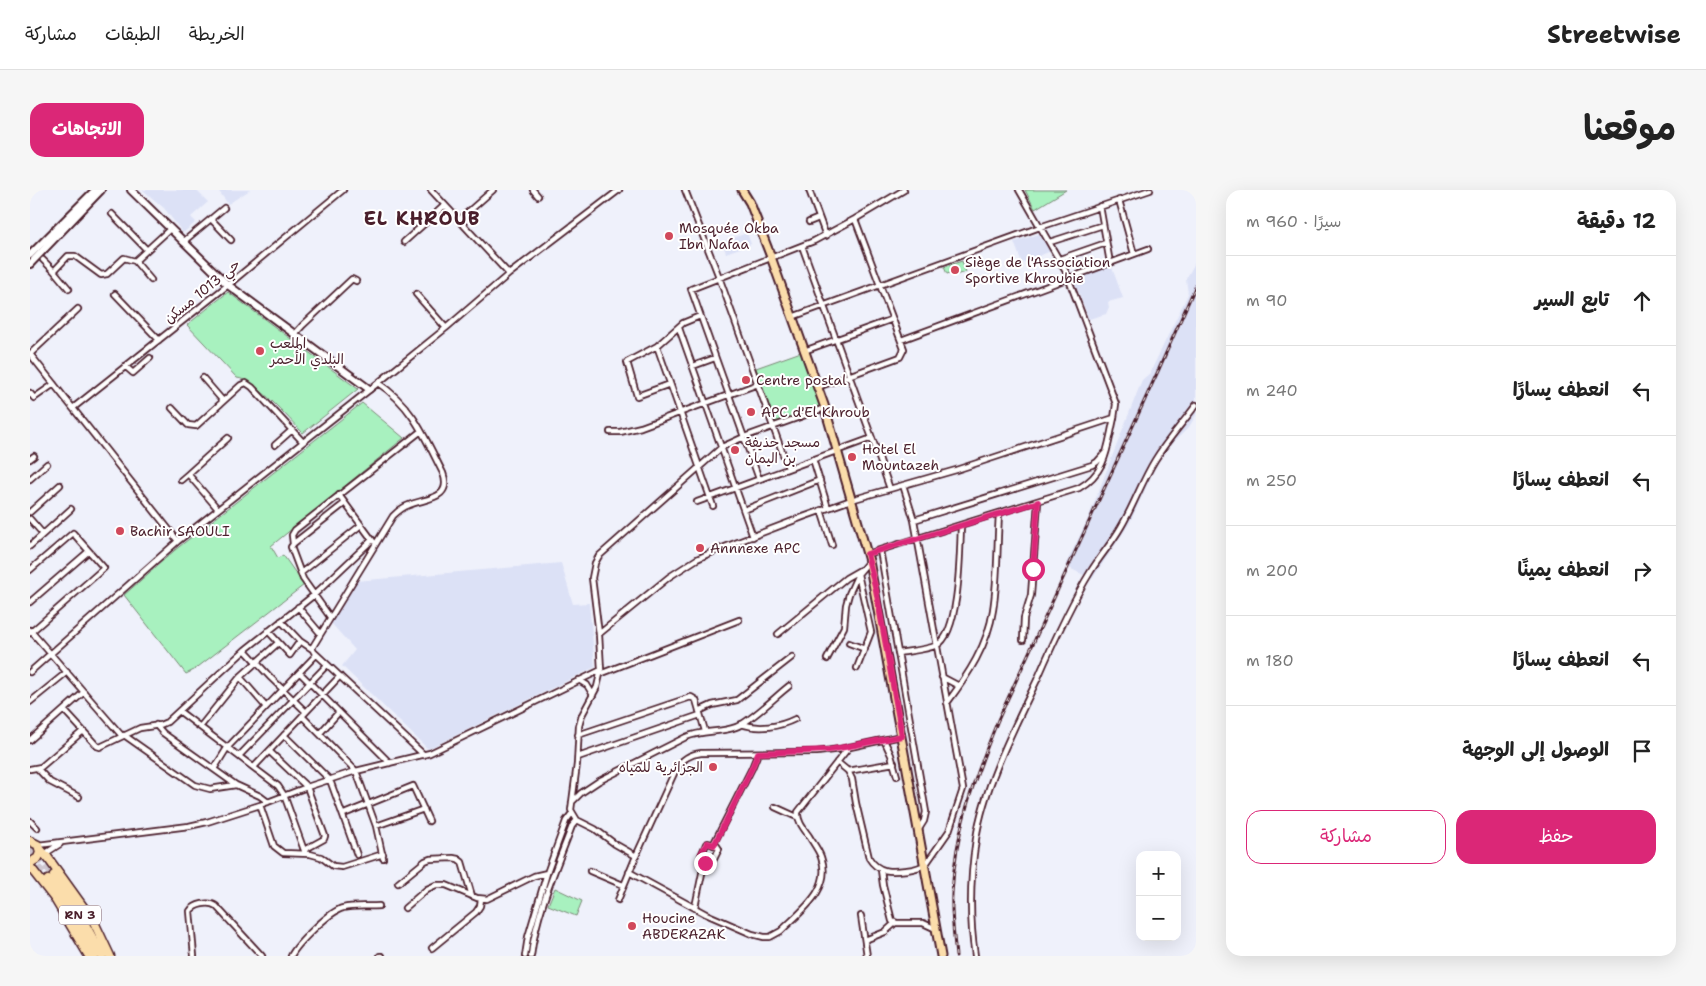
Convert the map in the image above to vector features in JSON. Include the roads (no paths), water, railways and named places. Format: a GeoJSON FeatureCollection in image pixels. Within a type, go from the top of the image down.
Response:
{"type":"FeatureCollection","features":[{"type":"Feature","properties":{"kind":"highway"},"geometry":{"type":"LineString","coordinates":[[30,863],[36,847]]}},
{"type":"Feature","properties":{"kind":"highway"},"geometry":{"type":"LineString","coordinates":[[36,847],[94,922],[110,956]]}},
{"type":"Feature","properties":{"kind":"highway"},"geometry":{"type":"LineString","coordinates":[[30,868],[54,898],[89,956]]}},
{"type":"Feature","properties":{"kind":"highway","name":"RN 3"},"geometry":{"type":"LineString","coordinates":[[95,956],[75,916],[51,878],[79,914],[102,956]]}},
{"type":"Feature","properties":{"kind":"main road"},"geometry":{"type":"LineString","coordinates":[[742,190],[750,203],[771,257],[825,408],[868,557],[941,956]]}},
{"type":"Feature","properties":{"kind":"main road"},"geometry":{"type":"LineString","coordinates":[[905,752],[914,751]]}},
{"type":"Feature","properties":{"kind":"street"},"geometry":{"type":"LineString","coordinates":[[30,255],[95,190]]}},
{"type":"Feature","properties":{"kind":"street"},"geometry":{"type":"LineString","coordinates":[[30,264],[101,190]]}},
{"type":"Feature","properties":{"kind":"street"},"geometry":{"type":"LineString","coordinates":[[131,190],[233,292],[369,390]]}},
{"type":"Feature","properties":{"kind":"street","name":"حي 1013 مسكن"},"geometry":{"type":"LineString","coordinates":[[73,408],[228,285],[343,190]]}},
{"type":"Feature","properties":{"kind":"street"},"geometry":{"type":"LineString","coordinates":[[431,190],[509,274]]}},
{"type":"Feature","properties":{"kind":"street"},"geometry":{"type":"LineString","coordinates":[[459,220],[493,190]]}},
{"type":"Feature","properties":{"kind":"street"},"geometry":{"type":"LineString","coordinates":[[533,190],[538,196]]}},
{"type":"Feature","properties":{"kind":"street"},"geometry":{"type":"LineString","coordinates":[[30,672],[178,541],[378,383],[509,274],[619,190]]}},
{"type":"Feature","properties":{"kind":"street"},"geometry":{"type":"LineString","coordinates":[[685,190],[720,277],[788,468]]}},
{"type":"Feature","properties":{"kind":"street"},"geometry":{"type":"LineString","coordinates":[[809,190],[826,236]]}},
{"type":"Feature","properties":{"kind":"street"},"geometry":{"type":"LineString","coordinates":[[758,479],[691,289],[826,236],[904,190]]}},
{"type":"Feature","properties":{"kind":"street"},"geometry":{"type":"LineString","coordinates":[[827,659],[844,627],[846,601],[868,557],[880,550],[1069,492],[1086,484],[1099,472],[1103,464],[1116,404],[1069,278],[1060,259],[1019,190]]}},
{"type":"Feature","properties":{"kind":"street"},"geometry":{"type":"LineString","coordinates":[[792,317],[1040,227],[1150,190]]}},
{"type":"Feature","properties":{"kind":"street"},"geometry":{"type":"LineString","coordinates":[[1119,200],[1134,254]]}},
{"type":"Feature","properties":{"kind":"street"},"geometry":{"type":"LineString","coordinates":[[404,242],[445,205]]}},
{"type":"Feature","properties":{"kind":"street"},"geometry":{"type":"LineString","coordinates":[[1100,206],[1110,263]]}},
{"type":"Feature","properties":{"kind":"street"},"geometry":{"type":"LineString","coordinates":[[183,242],[224,208]]}},
{"type":"Feature","properties":{"kind":"street"},"geometry":{"type":"LineString","coordinates":[[112,214],[146,250]]}},
{"type":"Feature","properties":{"kind":"street"},"geometry":{"type":"LineString","coordinates":[[809,222],[819,218]]}},
{"type":"Feature","properties":{"kind":"street"},"geometry":{"type":"LineString","coordinates":[[210,219],[231,240]]}},
{"type":"Feature","properties":{"kind":"street"},"geometry":{"type":"LineString","coordinates":[[818,388],[900,357],[904,349],[856,219]]}},
{"type":"Feature","properties":{"kind":"street"},"geometry":{"type":"LineString","coordinates":[[1050,242],[1103,225]]}},
{"type":"Feature","properties":{"kind":"street"},"geometry":{"type":"LineString","coordinates":[[135,260],[170,229]]}},
{"type":"Feature","properties":{"kind":"street"},"geometry":{"type":"LineString","coordinates":[[1060,259],[1106,243]]}},
{"type":"Feature","properties":{"kind":"street"},"geometry":{"type":"LineString","coordinates":[[802,246],[890,489]]}},
{"type":"Feature","properties":{"kind":"street"},"geometry":{"type":"LineString","coordinates":[[901,340],[1148,249]]}},
{"type":"Feature","properties":{"kind":"street"},"geometry":{"type":"LineString","coordinates":[[54,271],[68,256],[75,256],[101,276],[107,274],[124,258],[135,260],[151,280]]}},
{"type":"Feature","properties":{"kind":"street"},"geometry":{"type":"LineString","coordinates":[[43,260],[69,289]]}},
{"type":"Feature","properties":{"kind":"street"},"geometry":{"type":"LineString","coordinates":[[294,335],[302,325],[352,279],[356,281]]}},
{"type":"Feature","properties":{"kind":"street"},"geometry":{"type":"LineString","coordinates":[[115,294],[159,340]]}},
{"type":"Feature","properties":{"kind":"street"},"geometry":{"type":"LineString","coordinates":[[416,294],[446,328]]}},
{"type":"Feature","properties":{"kind":"street"},"geometry":{"type":"LineString","coordinates":[[78,309],[30,354],[178,541]]}},
{"type":"Feature","properties":{"kind":"street"},"geometry":{"type":"LineString","coordinates":[[670,384],[637,396],[627,362],[657,346],[683,323],[700,316]]}},
{"type":"Feature","properties":{"kind":"street"},"geometry":{"type":"LineString","coordinates":[[804,351],[893,319]]}},
{"type":"Feature","properties":{"kind":"street"},"geometry":{"type":"LineString","coordinates":[[679,328],[753,536]]}},
{"type":"Feature","properties":{"kind":"street"},"geometry":{"type":"LineString","coordinates":[[657,346],[713,506]]}},
{"type":"Feature","properties":{"kind":"street"},"geometry":{"type":"LineString","coordinates":[[125,366],[133,374],[150,358]]}},
{"type":"Feature","properties":{"kind":"street"},"geometry":{"type":"LineString","coordinates":[[693,366],[715,358]]}},
{"type":"Feature","properties":{"kind":"street"},"geometry":{"type":"LineString","coordinates":[[203,378],[223,401]]}},
{"type":"Feature","properties":{"kind":"street"},"geometry":{"type":"LineString","coordinates":[[172,408],[188,425],[196,426],[241,385],[246,383],[252,387],[303,442]]}},
{"type":"Feature","properties":{"kind":"street"},"geometry":{"type":"LineString","coordinates":[[312,649],[312,646],[374,542],[393,516],[411,504],[435,498],[441,494],[444,487],[444,473],[414,417],[405,405],[378,383]]}},
{"type":"Feature","properties":{"kind":"street"},"geometry":{"type":"LineString","coordinates":[[30,393],[34,398],[54,384]]}},
{"type":"Feature","properties":{"kind":"street"},"geometry":{"type":"LineString","coordinates":[[610,432],[632,430],[758,384]]}},
{"type":"Feature","properties":{"kind":"street"},"geometry":{"type":"LineString","coordinates":[[975,956],[970,894],[976,839],[994,776],[1040,671],[1091,572],[1120,528],[1141,484],[1162,448],[1196,405]]}},
{"type":"Feature","properties":{"kind":"street"},"geometry":{"type":"LineString","coordinates":[[636,856],[615,844],[595,829],[577,820],[572,814],[571,803],[582,715],[593,694],[601,672],[592,570],[599,556],[722,447],[744,437],[825,408]]}},
{"type":"Feature","properties":{"kind":"street"},"geometry":{"type":"LineString","coordinates":[[599,634],[660,584],[687,565],[717,550],[851,500],[956,470],[1114,418]]}},
{"type":"Feature","properties":{"kind":"street"},"geometry":{"type":"LineString","coordinates":[[276,444],[292,430]]}},
{"type":"Feature","properties":{"kind":"street"},"geometry":{"type":"LineString","coordinates":[[330,617],[300,573],[297,561],[291,551],[293,544],[292,535],[295,530],[421,430]]}},
{"type":"Feature","properties":{"kind":"street"},"geometry":{"type":"LineString","coordinates":[[181,480],[228,438]]}},
{"type":"Feature","properties":{"kind":"street"},"geometry":{"type":"LineString","coordinates":[[697,502],[872,438]]}},
{"type":"Feature","properties":{"kind":"street"},"geometry":{"type":"LineString","coordinates":[[914,520],[1092,465],[1106,452]]}},
{"type":"Feature","properties":{"kind":"street"},"geometry":{"type":"LineString","coordinates":[[813,459],[828,508]]}},
{"type":"Feature","properties":{"kind":"street"},"geometry":{"type":"LineString","coordinates":[[30,479],[47,464]]}},
{"type":"Feature","properties":{"kind":"street"},"geometry":{"type":"LineString","coordinates":[[188,474],[218,509]]}},
{"type":"Feature","properties":{"kind":"street"},"geometry":{"type":"LineString","coordinates":[[744,510],[820,480]]}},
{"type":"Feature","properties":{"kind":"street"},"geometry":{"type":"LineString","coordinates":[[30,512],[60,485]]}},
{"type":"Feature","properties":{"kind":"street"},"geometry":{"type":"LineString","coordinates":[[837,762],[848,772],[852,779],[868,858],[881,870],[893,872],[925,866],[948,833],[963,790],[914,520],[903,485]]}},
{"type":"Feature","properties":{"kind":"street"},"geometry":{"type":"LineString","coordinates":[[339,495],[374,542]]}},
{"type":"Feature","properties":{"kind":"street"},"geometry":{"type":"LineString","coordinates":[[1023,640],[1024,618],[1031,595],[1038,502]]}},
{"type":"Feature","properties":{"kind":"street"},"geometry":{"type":"LineString","coordinates":[[293,544],[345,503]]}},
{"type":"Feature","properties":{"kind":"street"},"geometry":{"type":"LineString","coordinates":[[30,546],[71,509]]}},
{"type":"Feature","properties":{"kind":"street"},"geometry":{"type":"LineString","coordinates":[[821,510],[832,545]]}},
{"type":"Feature","properties":{"kind":"street"},"geometry":{"type":"LineString","coordinates":[[947,703],[968,675],[980,651],[993,611],[999,514]]}},
{"type":"Feature","properties":{"kind":"street"},"geometry":{"type":"LineString","coordinates":[[30,519],[43,534]]}},
{"type":"Feature","properties":{"kind":"street"},"geometry":{"type":"LineString","coordinates":[[300,573],[361,525]]}},
{"type":"Feature","properties":{"kind":"street"},"geometry":{"type":"LineString","coordinates":[[898,653],[936,645],[945,636],[954,614],[961,525]]}},
{"type":"Feature","properties":{"kind":"street"},"geometry":{"type":"LineString","coordinates":[[30,570],[73,533],[104,568],[31,632],[123,736],[195,785],[210,789],[236,785]]}},
{"type":"Feature","properties":{"kind":"street"},"geometry":{"type":"LineString","coordinates":[[64,710],[100,747],[140,728],[164,724],[245,650],[314,595],[374,542]]}},
{"type":"Feature","properties":{"kind":"street"},"geometry":{"type":"LineString","coordinates":[[880,550],[926,812],[924,822],[919,830]]}},
{"type":"Feature","properties":{"kind":"street"},"geometry":{"type":"LineString","coordinates":[[30,602],[89,551]]}},
{"type":"Feature","properties":{"kind":"street"},"geometry":{"type":"LineString","coordinates":[[778,634],[850,575],[860,572]]}},
{"type":"Feature","properties":{"kind":"street"},"geometry":{"type":"LineString","coordinates":[[857,668],[870,638],[871,630],[860,572]]}},
{"type":"Feature","properties":{"kind":"street"},"geometry":{"type":"LineString","coordinates":[[298,607],[320,633]]}},
{"type":"Feature","properties":{"kind":"street"},"geometry":{"type":"LineString","coordinates":[[36,847],[207,822],[356,771],[437,750],[579,680],[739,620]]}},
{"type":"Feature","properties":{"kind":"street"},"geometry":{"type":"LineString","coordinates":[[281,621],[300,641],[312,649],[316,655],[424,754]]}},
{"type":"Feature","properties":{"kind":"street"},"geometry":{"type":"LineString","coordinates":[[268,631],[290,655],[300,641]]}},
{"type":"Feature","properties":{"kind":"street"},"geometry":{"type":"LineString","coordinates":[[200,727],[240,677],[278,643]]}},
{"type":"Feature","properties":{"kind":"street"},"geometry":{"type":"LineString","coordinates":[[849,643],[865,649]]}},
{"type":"Feature","properties":{"kind":"street"},"geometry":{"type":"LineString","coordinates":[[245,650],[283,691],[294,700],[320,733],[356,771],[376,826],[383,856],[342,867],[333,866],[316,855],[304,851],[283,853],[276,848],[260,805]]}},
{"type":"Feature","properties":{"kind":"street"},"geometry":{"type":"LineString","coordinates":[[214,769],[227,748],[316,655]]}},
{"type":"Feature","properties":{"kind":"street"},"geometry":{"type":"LineString","coordinates":[[578,757],[699,713],[712,705],[738,700],[792,657]]}},
{"type":"Feature","properties":{"kind":"street"},"geometry":{"type":"LineString","coordinates":[[239,756],[327,664]]}},
{"type":"Feature","properties":{"kind":"street"},"geometry":{"type":"LineString","coordinates":[[30,702],[67,672]]}},
{"type":"Feature","properties":{"kind":"street"},"geometry":{"type":"LineString","coordinates":[[300,673],[390,763]]}},
{"type":"Feature","properties":{"kind":"street"},"geometry":{"type":"LineString","coordinates":[[254,767],[340,676]]}},
{"type":"Feature","properties":{"kind":"street"},"geometry":{"type":"LineString","coordinates":[[240,677],[266,707]]}},
{"type":"Feature","properties":{"kind":"street"},"geometry":{"type":"LineString","coordinates":[[942,677],[959,686]]}},
{"type":"Feature","properties":{"kind":"street"},"geometry":{"type":"LineString","coordinates":[[579,680],[587,685],[593,694]]}},
{"type":"Feature","properties":{"kind":"street"},"geometry":{"type":"LineString","coordinates":[[571,803],[599,781],[686,737],[705,731],[731,728],[741,724],[789,686]]}},
{"type":"Feature","properties":{"kind":"street"},"geometry":{"type":"LineString","coordinates":[[30,740],[84,692]]}},
{"type":"Feature","properties":{"kind":"street"},"geometry":{"type":"LineString","coordinates":[[578,735],[690,697],[695,699],[705,731]]}},
{"type":"Feature","properties":{"kind":"street"},"geometry":{"type":"LineString","coordinates":[[179,712],[276,783],[284,795],[304,851]]}},
{"type":"Feature","properties":{"kind":"street"},"geometry":{"type":"LineString","coordinates":[[320,733],[339,712]]}},
{"type":"Feature","properties":{"kind":"street"},"geometry":{"type":"LineString","coordinates":[[741,724],[754,727],[775,726],[796,719]]}},
{"type":"Feature","properties":{"kind":"street"},"geometry":{"type":"LineString","coordinates":[[156,726],[236,785],[260,796],[268,802]]}},
{"type":"Feature","properties":{"kind":"street"},"geometry":{"type":"LineString","coordinates":[[30,769],[43,766],[83,731]]}},
{"type":"Feature","properties":{"kind":"street"},"geometry":{"type":"LineString","coordinates":[[284,735],[330,780],[358,855]]}},
{"type":"Feature","properties":{"kind":"street"},"geometry":{"type":"LineString","coordinates":[[618,900],[676,768],[684,759],[701,752],[816,752],[902,736]]}},
{"type":"Feature","properties":{"kind":"street"},"geometry":{"type":"LineString","coordinates":[[884,740],[894,763],[897,776]]}},
{"type":"Feature","properties":{"kind":"street"},"geometry":{"type":"LineString","coordinates":[[797,817],[800,808],[849,747]]}},
{"type":"Feature","properties":{"kind":"street"},"geometry":{"type":"LineString","coordinates":[[269,751],[308,787],[326,837],[304,851]]}},
{"type":"Feature","properties":{"kind":"street"},"geometry":{"type":"LineString","coordinates":[[714,845],[758,753]]}},
{"type":"Feature","properties":{"kind":"street"},"geometry":{"type":"LineString","coordinates":[[848,772],[894,763]]}},
{"type":"Feature","properties":{"kind":"street"},"geometry":{"type":"LineString","coordinates":[[38,768],[50,782],[79,797]]}},
{"type":"Feature","properties":{"kind":"street"},"geometry":{"type":"LineString","coordinates":[[344,814],[413,786],[429,821]]}},
{"type":"Feature","properties":{"kind":"street"},"geometry":{"type":"LineString","coordinates":[[629,872],[713,918],[758,936],[770,936],[781,931],[814,898],[822,885],[824,870],[821,856],[797,817],[774,807]]}},
{"type":"Feature","properties":{"kind":"street"},"geometry":{"type":"LineString","coordinates":[[376,826],[424,809]]}},
{"type":"Feature","properties":{"kind":"street"},"geometry":{"type":"LineString","coordinates":[[525,956],[528,937],[547,873],[566,821],[572,814]]}},
{"type":"Feature","properties":{"kind":"street"},"geometry":{"type":"LineString","coordinates":[[532,956],[535,934],[552,878],[572,826],[577,820]]}},
{"type":"Feature","properties":{"kind":"street"},"geometry":{"type":"LineString","coordinates":[[30,821],[37,828]]}},
{"type":"Feature","properties":{"kind":"street"},"geometry":{"type":"LineString","coordinates":[[36,847],[63,842]]}},
{"type":"Feature","properties":{"kind":"street"},"geometry":{"type":"LineString","coordinates":[[706,844],[714,845],[719,849],[714,859],[710,861],[701,855],[706,844]]}},
{"type":"Feature","properties":{"kind":"street"},"geometry":{"type":"LineString","coordinates":[[398,883],[425,861],[453,858],[462,862],[472,896]]}},
{"type":"Feature","properties":{"kind":"street"},"geometry":{"type":"LineString","coordinates":[[695,907],[706,859]]}},
{"type":"Feature","properties":{"kind":"street"},"geometry":{"type":"LineString","coordinates":[[881,870],[890,918],[895,923]]}},
{"type":"Feature","properties":{"kind":"street"},"geometry":{"type":"LineString","coordinates":[[590,872],[623,886]]}},
{"type":"Feature","properties":{"kind":"street"},"geometry":{"type":"LineString","coordinates":[[405,908],[427,889],[436,885],[449,886],[481,899],[492,898],[529,878],[547,873]]}},
{"type":"Feature","properties":{"kind":"street"},"geometry":{"type":"LineString","coordinates":[[432,948],[476,912],[480,906],[481,899]]}},
{"type":"Feature","properties":{"kind":"street"},"geometry":{"type":"LineString","coordinates":[[194,956],[190,911],[195,906],[211,904],[216,906],[262,956]]}},
{"type":"Feature","properties":{"kind":"street"},"geometry":{"type":"LineString","coordinates":[[291,956],[309,934],[338,910],[347,907],[379,906]]}},
{"type":"Feature","properties":{"kind":"street"},"geometry":{"type":"LineString","coordinates":[[861,916],[867,956]]}},
{"type":"Feature","properties":{"kind":"street"},"geometry":{"type":"LineString","coordinates":[[865,940],[885,932],[895,923],[918,922],[928,924],[936,929]]}},
{"type":"Feature","properties":{"kind":"tunnel"},"geometry":{"type":"LineString","coordinates":[[30,848],[54,875]]}},
{"type":"Feature","properties":{"kind":"tunnel"},"geometry":{"type":"LineString","coordinates":[[30,858],[48,880]]}},
{"type":"Feature","properties":{"kind":"railway"},"geometry":{"type":"LineString","coordinates":[[956,956],[952,910],[954,871],[957,848],[967,805],[981,763],[998,720],[1196,285]]}},
{"type":"Feature","properties":{"kind":"place","name":"Mosquée Okba Ibn Nafaa"},"geometry":{"type":"Point","coordinates":[669,236]}},
{"type":"Feature","properties":{"kind":"place","name":"Siège de l'Association Sportive Khroubie"},"geometry":{"type":"Point","coordinates":[955,270]}},
{"type":"Feature","properties":{"kind":"place","name":"الملعب البلدي الأحمر"},"geometry":{"type":"Point","coordinates":[260,351]}},
{"type":"Feature","properties":{"kind":"place","name":"Centre postal"},"geometry":{"type":"Point","coordinates":[746,380]}},
{"type":"Feature","properties":{"kind":"place","name":"APC d'El Khroub"},"geometry":{"type":"Point","coordinates":[751,412]}},
{"type":"Feature","properties":{"kind":"place","name":"مسجد حذيفة بن اليمان"},"geometry":{"type":"Point","coordinates":[735,450]}},
{"type":"Feature","properties":{"kind":"place","name":"Hotel El Mountazeh"},"geometry":{"type":"Point","coordinates":[852,457]}},
{"type":"Feature","properties":{"kind":"place","name":"Bachir SAOULI"},"geometry":{"type":"Point","coordinates":[120,531]}},
{"type":"Feature","properties":{"kind":"place","name":"Annnexe APC"},"geometry":{"type":"Point","coordinates":[700,548]}},
{"type":"Feature","properties":{"kind":"place","name":"الجزائرية للمياه"},"geometry":{"type":"Point","coordinates":[713,767]}},
{"type":"Feature","properties":{"kind":"place","name":"Houcine ABDERAZAK"},"geometry":{"type":"Point","coordinates":[632,926]}},
{"type":"Feature","properties":{"kind":"district","name":"EL KHROUB"},"geometry":{"type":"Point","coordinates":[422,218]}}]}
